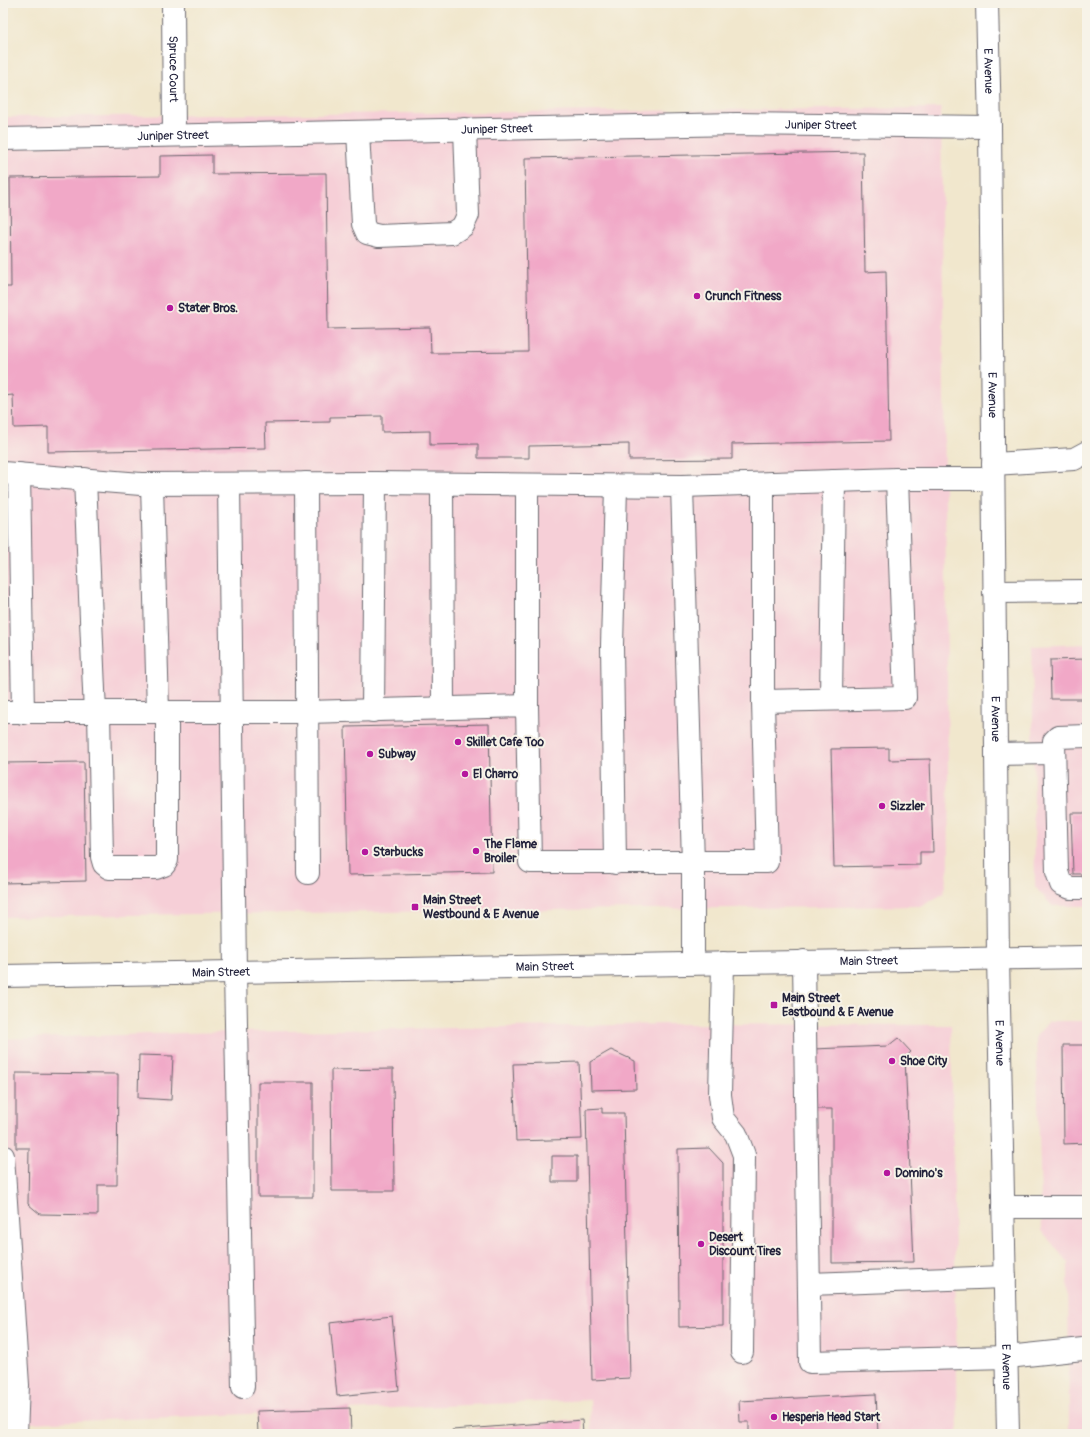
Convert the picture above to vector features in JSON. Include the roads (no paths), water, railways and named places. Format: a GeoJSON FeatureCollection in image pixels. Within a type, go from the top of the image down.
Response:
{"type":"FeatureCollection","features":[{"type":"Feature","properties":{"kind":"street","name":"Spruce Court"},"geometry":{"type":"LineString","coordinates":[[173,3],[174,135]]}},
{"type":"Feature","properties":{"kind":"street","name":"E Avenue"},"geometry":{"type":"LineString","coordinates":[[988,3],[998,958],[1008,1434]]}},
{"type":"Feature","properties":{"kind":"street","name":"Juniper Street"},"geometry":{"type":"LineString","coordinates":[[3,139],[737,124],[990,127]]}},
{"type":"Feature","properties":{"kind":"street"},"geometry":{"type":"LineString","coordinates":[[358,132],[362,224],[368,233],[379,236],[452,233],[463,226],[468,215],[465,129]]}},
{"type":"Feature","properties":{"kind":"street"},"geometry":{"type":"LineString","coordinates":[[526,706],[307,712],[13,712],[11,474],[152,484],[306,483],[682,486],[897,479],[993,472],[1074,459],[1087,452]]}},
{"type":"Feature","properties":{"kind":"street"},"geometry":{"type":"LineString","coordinates":[[763,701],[905,698],[897,479]]}},
{"type":"Feature","properties":{"kind":"street"},"geometry":{"type":"LineString","coordinates":[[84,480],[97,713],[102,857],[104,864],[109,868],[156,868],[164,865],[167,860],[152,484]]}},
{"type":"Feature","properties":{"kind":"street"},"geometry":{"type":"LineString","coordinates":[[831,699],[834,481]]}},
{"type":"Feature","properties":{"kind":"street"},"geometry":{"type":"LineString","coordinates":[[306,483],[308,873]]}},
{"type":"Feature","properties":{"kind":"street"},"geometry":{"type":"LineString","coordinates":[[228,484],[243,1387]]}},
{"type":"Feature","properties":{"kind":"street"},"geometry":{"type":"LineString","coordinates":[[373,711],[375,484]]}},
{"type":"Feature","properties":{"kind":"street"},"geometry":{"type":"LineString","coordinates":[[442,484],[443,708]]}},
{"type":"Feature","properties":{"kind":"street"},"geometry":{"type":"LineString","coordinates":[[527,485],[526,706],[530,862],[614,863],[767,862],[763,701],[763,484]]}},
{"type":"Feature","properties":{"kind":"street"},"geometry":{"type":"LineString","coordinates":[[614,863],[612,646],[616,486]]}},
{"type":"Feature","properties":{"kind":"street"},"geometry":{"type":"LineString","coordinates":[[682,486],[693,862],[693,963]]}},
{"type":"Feature","properties":{"kind":"street"},"geometry":{"type":"LineString","coordinates":[[994,592],[1087,591]]}},
{"type":"Feature","properties":{"kind":"street"},"geometry":{"type":"LineString","coordinates":[[1087,736],[1058,736],[1054,741],[1057,872],[1061,884],[1071,888],[1087,888]]}},
{"type":"Feature","properties":{"kind":"street"},"geometry":{"type":"LineString","coordinates":[[996,754],[1054,753]]}},
{"type":"Feature","properties":{"kind":"street","name":"Main Street"},"geometry":{"type":"LineString","coordinates":[[3,976],[1087,957]]}},
{"type":"Feature","properties":{"kind":"street"},"geometry":{"type":"LineString","coordinates":[[804,961],[810,1362],[1007,1357],[1083,1349],[1087,1350]]}},
{"type":"Feature","properties":{"kind":"street"},"geometry":{"type":"LineString","coordinates":[[723,963],[720,1095],[723,1118],[736,1134],[744,1155],[742,1352]]}},
{"type":"Feature","properties":{"kind":"street"},"geometry":{"type":"LineString","coordinates":[[3,1156],[18,1385],[16,1434]]}},
{"type":"Feature","properties":{"kind":"street"},"geometry":{"type":"LineString","coordinates":[[1003,1207],[1087,1207]]}},
{"type":"Feature","properties":{"kind":"street"},"geometry":{"type":"LineString","coordinates":[[809,1284],[1005,1277]]}},
{"type":"Feature","properties":{"kind":"place","name":"Crunch Fitness"},"geometry":{"type":"Point","coordinates":[697,296]}},
{"type":"Feature","properties":{"kind":"place","name":"Stater Bros."},"geometry":{"type":"Point","coordinates":[170,308]}},
{"type":"Feature","properties":{"kind":"place","name":"Skillet Cafe Too"},"geometry":{"type":"Point","coordinates":[458,742]}},
{"type":"Feature","properties":{"kind":"place","name":"Subway"},"geometry":{"type":"Point","coordinates":[370,754]}},
{"type":"Feature","properties":{"kind":"place","name":"El Charro"},"geometry":{"type":"Point","coordinates":[465,774]}},
{"type":"Feature","properties":{"kind":"place","name":"Sizzler"},"geometry":{"type":"Point","coordinates":[882,806]}},
{"type":"Feature","properties":{"kind":"place","name":"The Flame Broiler"},"geometry":{"type":"Point","coordinates":[476,851]}},
{"type":"Feature","properties":{"kind":"place","name":"Starbucks"},"geometry":{"type":"Point","coordinates":[365,852]}},
{"type":"Feature","properties":{"kind":"place","name":"Main Street Westbound & E Avenue"},"geometry":{"type":"Point","coordinates":[415,907]}},
{"type":"Feature","properties":{"kind":"place","name":"Main Street Eastbound & E Avenue"},"geometry":{"type":"Point","coordinates":[774,1005]}},
{"type":"Feature","properties":{"kind":"place","name":"Shoe City"},"geometry":{"type":"Point","coordinates":[892,1061]}},
{"type":"Feature","properties":{"kind":"place","name":"Domino's"},"geometry":{"type":"Point","coordinates":[887,1173]}},
{"type":"Feature","properties":{"kind":"place","name":"Desert Discount Tires"},"geometry":{"type":"Point","coordinates":[701,1244]}},
{"type":"Feature","properties":{"kind":"place","name":"Hesperia Head Start"},"geometry":{"type":"Point","coordinates":[774,1417]}}]}
